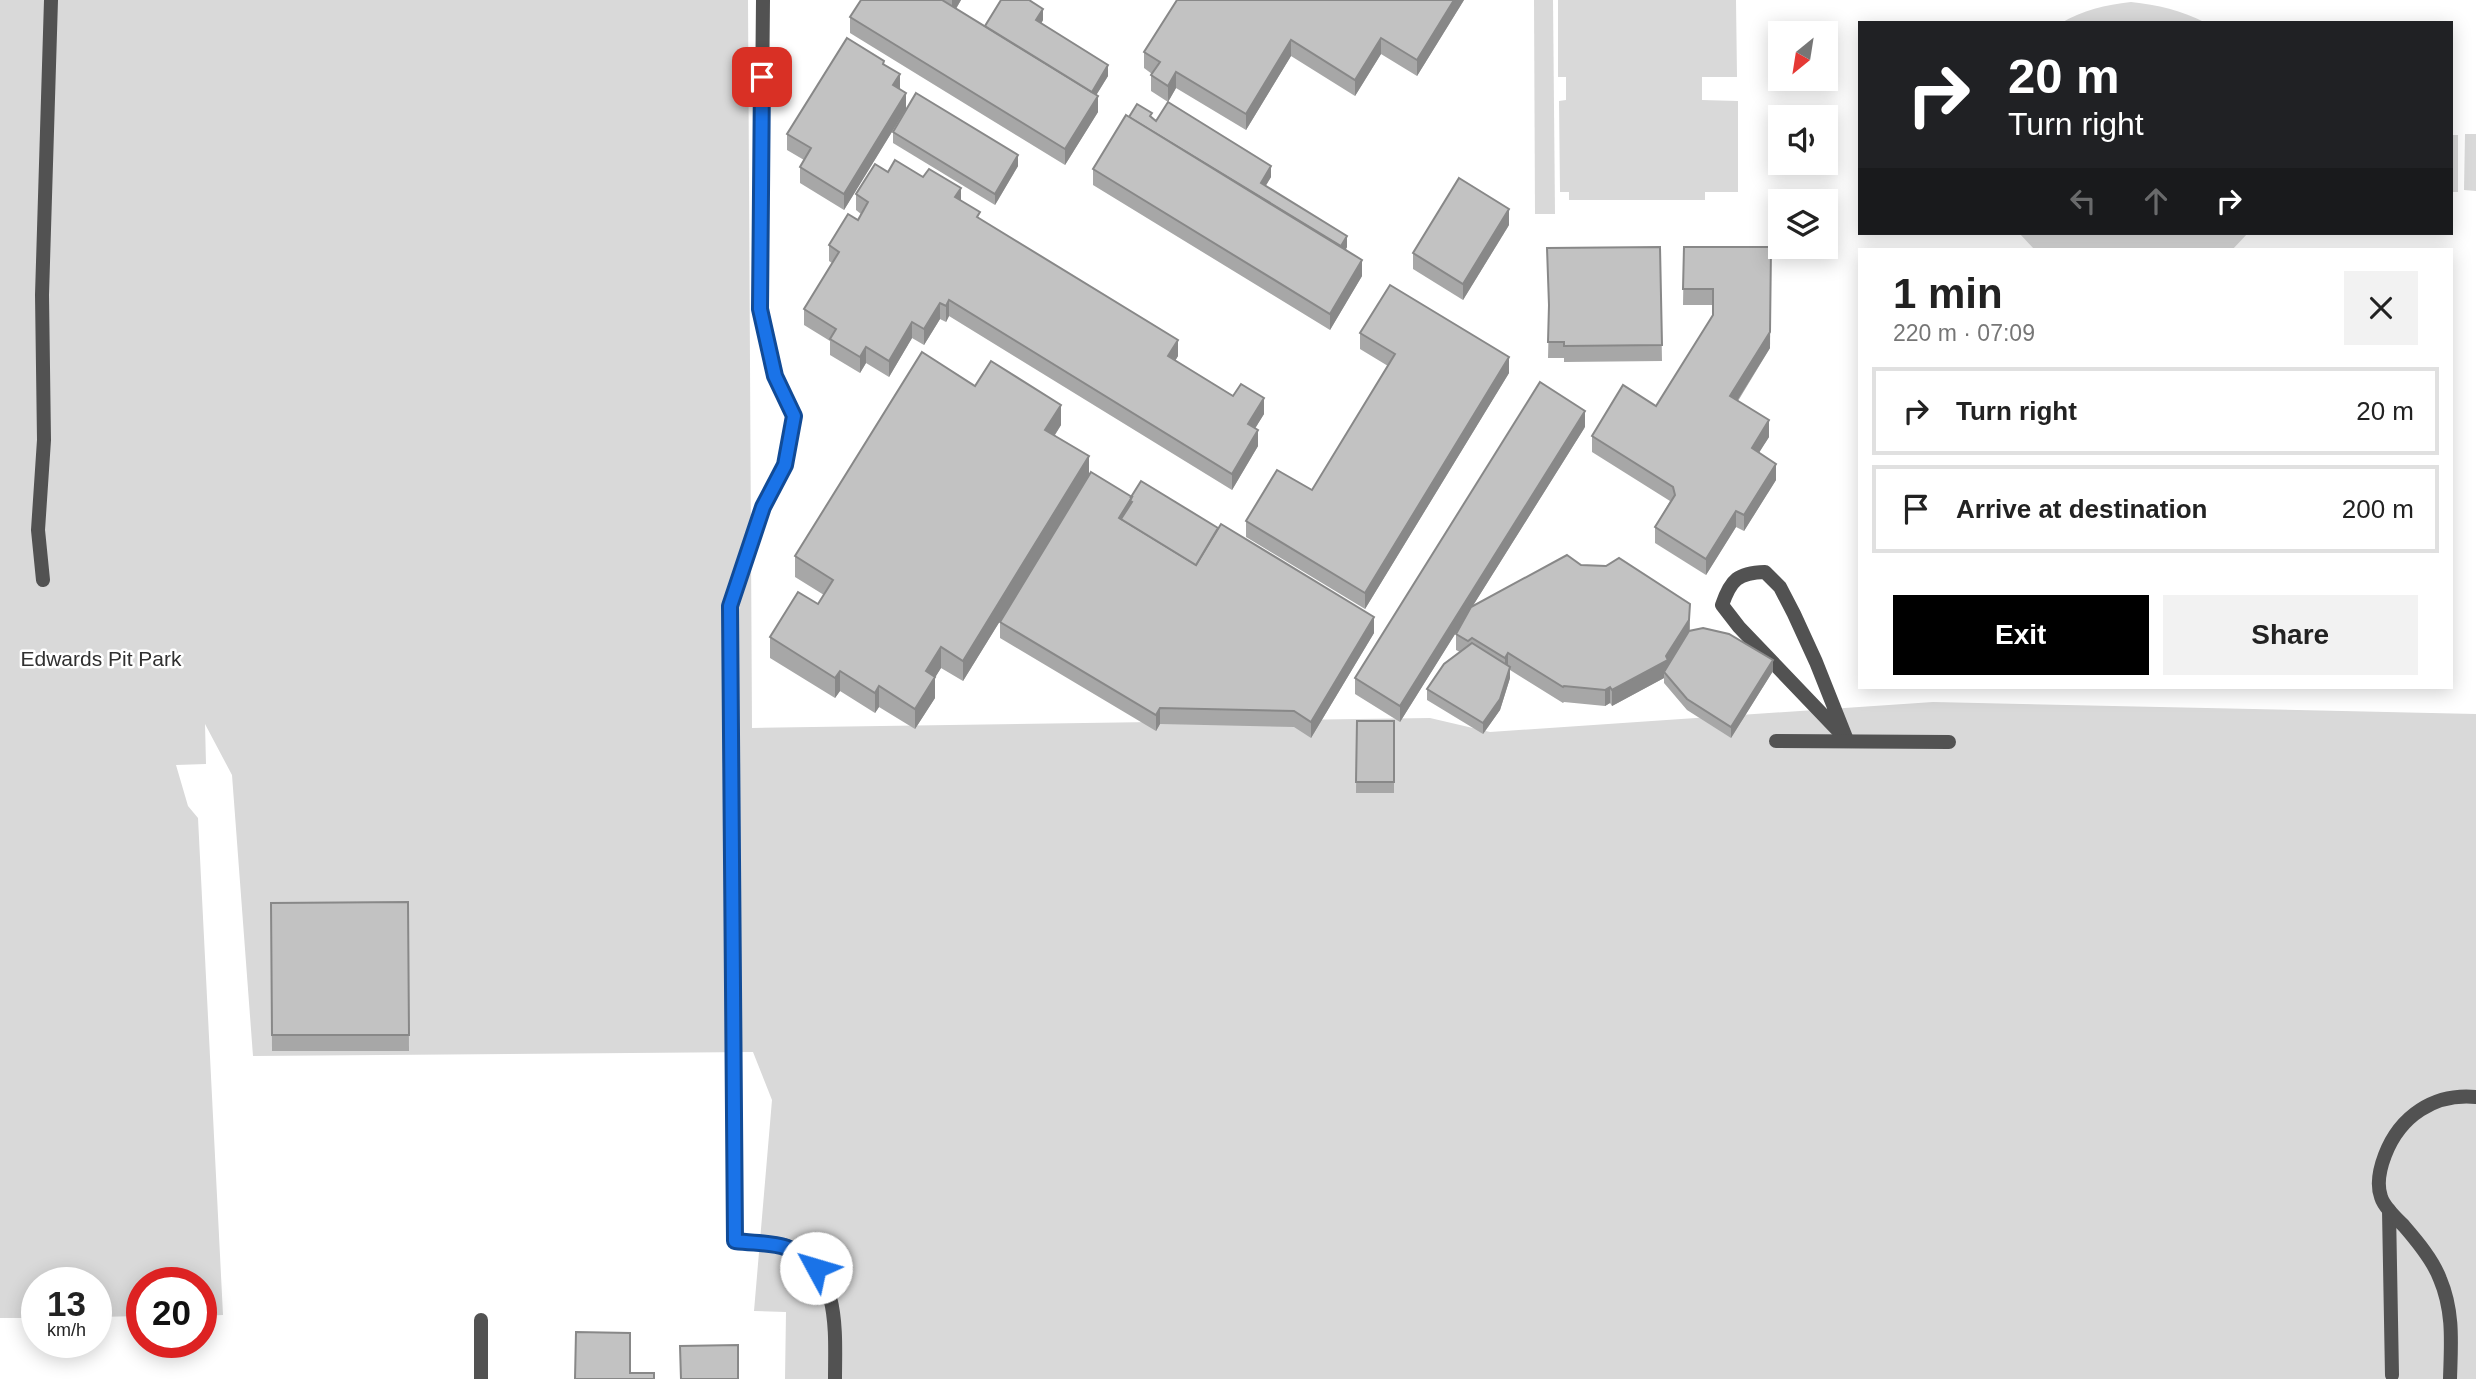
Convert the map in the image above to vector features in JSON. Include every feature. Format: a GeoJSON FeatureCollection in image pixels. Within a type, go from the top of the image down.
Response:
{"type":"FeatureCollection","features":[{"type":"Feature","properties":{"kind":"street"},"geometry":{"type":"LineString","coordinates":[[43,580],[38,530],[44,440],[42,295],[51,0]]}},
{"type":"Feature","properties":{"kind":"street"},"geometry":{"type":"LineString","coordinates":[[763,0],[760,309],[775,376],[794,416],[785,465],[763,507],[730,606],[735,1241],[788,1246],[805,1256],[826,1282],[832,1302],[835,1379]]}},
{"type":"Feature","properties":{"kind":"street"},"geometry":{"type":"LineString","coordinates":[[1765,572],[1780,587],[1816,663],[1847,740],[1738,627],[1722,605],[1728,586],[1745,573],[1765,572]]}},
{"type":"Feature","properties":{"kind":"street"},"geometry":{"type":"LineString","coordinates":[[1776,741],[1949,743]]}},
{"type":"Feature","properties":{"kind":"street"},"geometry":{"type":"LineString","coordinates":[[2450,1379],[2450,1312],[2440,1277],[2413,1237],[2381,1198],[2378,1182],[2381,1166],[2400,1126],[2421,1108],[2446,1097],[2476,1097]]}},
{"type":"Feature","properties":{"kind":"street"},"geometry":{"type":"LineString","coordinates":[[2389,1210],[2392,1376]]}},
{"type":"Feature","properties":{"kind":"street"},"geometry":{"type":"LineString","coordinates":[[481,1320],[481,1379]]}},
{"type":"Feature","properties":{"kind":"green space","name":"Edwards Pit Park"},"geometry":{"type":"Polygon","coordinates":[[[0,0],[748,0],[752,728],[1430,718],[1490,732],[1933,702],[2476,714],[2476,1379],[785,1379],[786,1312],[754,1311],[772,1100],[753,1052],[253,1056],[232,775],[205,724],[206,764],[176,765],[188,806],[198,818],[223,1315],[217,1315],[217,1267],[126,1267],[126,1316],[112,1317],[112,1267],[21,1267],[21,1318],[0,1318],[0,0]]]}},
{"type":"Feature","properties":{"kind":"green space"},"geometry":{"type":"Polygon","coordinates":[[[1534,0],[1553,0],[1555,214],[1535,214],[1534,0]]]}},
{"type":"Feature","properties":{"kind":"green space"},"geometry":{"type":"Polygon","coordinates":[[[1558,0],[1736,0],[1737,77],[1702,77],[1702,100],[1738,101],[1738,192],[1705,192],[1705,200],[1569,200],[1569,192],[1560,192],[1559,101],[1566,100],[1566,77],[1558,77],[1558,0]]]}},
{"type":"Feature","properties":{"kind":"green space"},"geometry":{"type":"Polygon","coordinates":[[[2131,2],[2151,5],[2202,21],[2065,21],[2112,5],[2131,2]]]}},
{"type":"Feature","properties":{"kind":"green space"},"geometry":{"type":"Polygon","coordinates":[[[2465,134],[2476,134],[2476,191],[2464,190],[2465,134]]]}},
{"type":"Feature","properties":{"kind":"green space"},"geometry":{"type":"Polygon","coordinates":[[[2453,135],[2458,135],[2458,192],[2453,192],[2453,135]]]}},
{"type":"Feature","properties":{"kind":"green space"},"geometry":{"type":"Polygon","coordinates":[[[2021,235],[2246,235],[2234,248],[2033,248],[2021,235]]]}},
{"type":"Feature","properties":{"kind":"building"},"geometry":{"type":"Polygon","coordinates":[[[861,0],[942,0],[1098,96],[1065,149],[850,17],[861,0]]]}},
{"type":"Feature","properties":{"kind":"building"},"geometry":{"type":"Polygon","coordinates":[[[1001,0],[1029,0],[1043,9],[1036,20],[1108,65],[1092,92],[985,26],[1001,0]]]}},
{"type":"Feature","properties":{"kind":"building"},"geometry":{"type":"Polygon","coordinates":[[[1177,0],[1454,0],[1417,60],[1381,38],[1355,80],[1291,40],[1246,114],[1176,72],[1168,86],[1151,75],[1160,62],[1144,52],[1177,0]]]}},
{"type":"Feature","properties":{"kind":"building"},"geometry":{"type":"Polygon","coordinates":[[[847,38],[900,74],[893,85],[906,93],[844,194],[800,167],[811,148],[787,134],[847,38]]]}},
{"type":"Feature","properties":{"kind":"building"},"geometry":{"type":"Polygon","coordinates":[[[916,93],[1018,155],[995,194],[893,132],[916,93]]]}},
{"type":"Feature","properties":{"kind":"building"},"geometry":{"type":"Polygon","coordinates":[[[1168,102],[1271,166],[1261,183],[1347,236],[1341,246],[1129,117],[1137,104],[1152,113],[1150,116],[1156,121],[1168,102]]]}},
{"type":"Feature","properties":{"kind":"building"},"geometry":{"type":"Polygon","coordinates":[[[1126,115],[1362,260],[1330,314],[1093,169],[1126,115]]]}},
{"type":"Feature","properties":{"kind":"building"},"geometry":{"type":"Polygon","coordinates":[[[895,160],[923,177],[929,169],[961,188],[955,197],[980,212],[977,217],[1178,340],[1168,356],[1233,396],[1241,384],[1264,398],[1248,424],[1258,430],[1232,474],[949,300],[946,306],[940,303],[924,329],[912,322],[889,361],[866,347],[860,357],[830,339],[836,329],[804,309],[839,252],[829,245],[848,214],[858,220],[868,202],[856,194],[875,164],[888,172],[895,160]]]}},
{"type":"Feature","properties":{"kind":"building"},"geometry":{"type":"Polygon","coordinates":[[[1459,178],[1509,209],[1463,284],[1413,253],[1459,178]]]}},
{"type":"Feature","properties":{"kind":"building"},"geometry":{"type":"Polygon","coordinates":[[[1660,247],[1662,345],[1564,346],[1564,342],[1548,342],[1547,248],[1660,247]]]}},
{"type":"Feature","properties":{"kind":"building"},"geometry":{"type":"Polygon","coordinates":[[[1684,247],[1768,247],[1768,259],[1771,259],[1770,332],[1730,396],[1769,420],[1752,448],[1776,464],[1744,515],[1736,511],[1706,559],[1655,527],[1675,495],[1673,487],[1592,436],[1623,385],[1656,406],[1713,315],[1713,289],[1683,289],[1684,247]]]}},
{"type":"Feature","properties":{"kind":"building"},"geometry":{"type":"Polygon","coordinates":[[[1390,285],[1509,357],[1365,593],[1246,521],[1277,470],[1312,490],[1395,354],[1360,333],[1390,285]]]}},
{"type":"Feature","properties":{"kind":"building"},"geometry":{"type":"Polygon","coordinates":[[[922,352],[975,386],[991,361],[1061,405],[1045,430],[1089,456],[963,661],[941,647],[926,671],[935,677],[915,709],[879,686],[875,693],[840,671],[835,678],[770,637],[798,592],[818,604],[833,580],[795,556],[922,352]]]}},
{"type":"Feature","properties":{"kind":"building"},"geometry":{"type":"Polygon","coordinates":[[[1540,382],[1585,411],[1400,706],[1355,678],[1540,382]]]}},
{"type":"Feature","properties":{"kind":"building"},"geometry":{"type":"Polygon","coordinates":[[[1091,472],[1132,497],[1119,518],[1196,565],[1221,524],[1374,617],[1311,722],[1294,711],[1160,708],[1156,715],[1000,622],[1091,472]]]}},
{"type":"Feature","properties":{"kind":"building"},"geometry":{"type":"Polygon","coordinates":[[[1141,481],[1218,528],[1196,565],[1121,519],[1141,481]]]}},
{"type":"Feature","properties":{"kind":"building"},"geometry":{"type":"Polygon","coordinates":[[[1567,555],[1581,565],[1606,566],[1619,558],[1690,604],[1689,620],[1666,656],[1668,660],[1612,690],[1610,687],[1605,690],[1563,687],[1508,653],[1505,658],[1472,638],[1468,641],[1456,634],[1471,607],[1567,555]]]}},
{"type":"Feature","properties":{"kind":"building"},"geometry":{"type":"Polygon","coordinates":[[[1703,628],[1729,634],[1773,660],[1731,727],[1687,699],[1664,672],[1689,631],[1703,628]]]}},
{"type":"Feature","properties":{"kind":"building"},"geometry":{"type":"Polygon","coordinates":[[[1472,643],[1510,667],[1500,699],[1483,723],[1427,689],[1444,664],[1472,643]]]}},
{"type":"Feature","properties":{"kind":"building"},"geometry":{"type":"Polygon","coordinates":[[[1357,721],[1394,721],[1394,782],[1356,782],[1357,721]]]}},
{"type":"Feature","properties":{"kind":"building"},"geometry":{"type":"Polygon","coordinates":[[[408,902],[409,1035],[272,1035],[271,903],[408,902]]]}},
{"type":"Feature","properties":{"kind":"building"},"geometry":{"type":"Polygon","coordinates":[[[576,1332],[630,1333],[630,1373],[654,1373],[654,1379],[575,1379],[576,1332]]]}},
{"type":"Feature","properties":{"kind":"building"},"geometry":{"type":"Polygon","coordinates":[[[738,1345],[738,1379],[681,1379],[680,1346],[738,1345]]]}},
{"type":"Feature","properties":{"kind":"route"},"geometry":{"type":"LineString","coordinates":[[762,77],[760,309],[775,376],[794,416],[785,465],[763,507],[730,606],[735,1241],[788,1246],[805,1256],[816,1268]]}}]}
